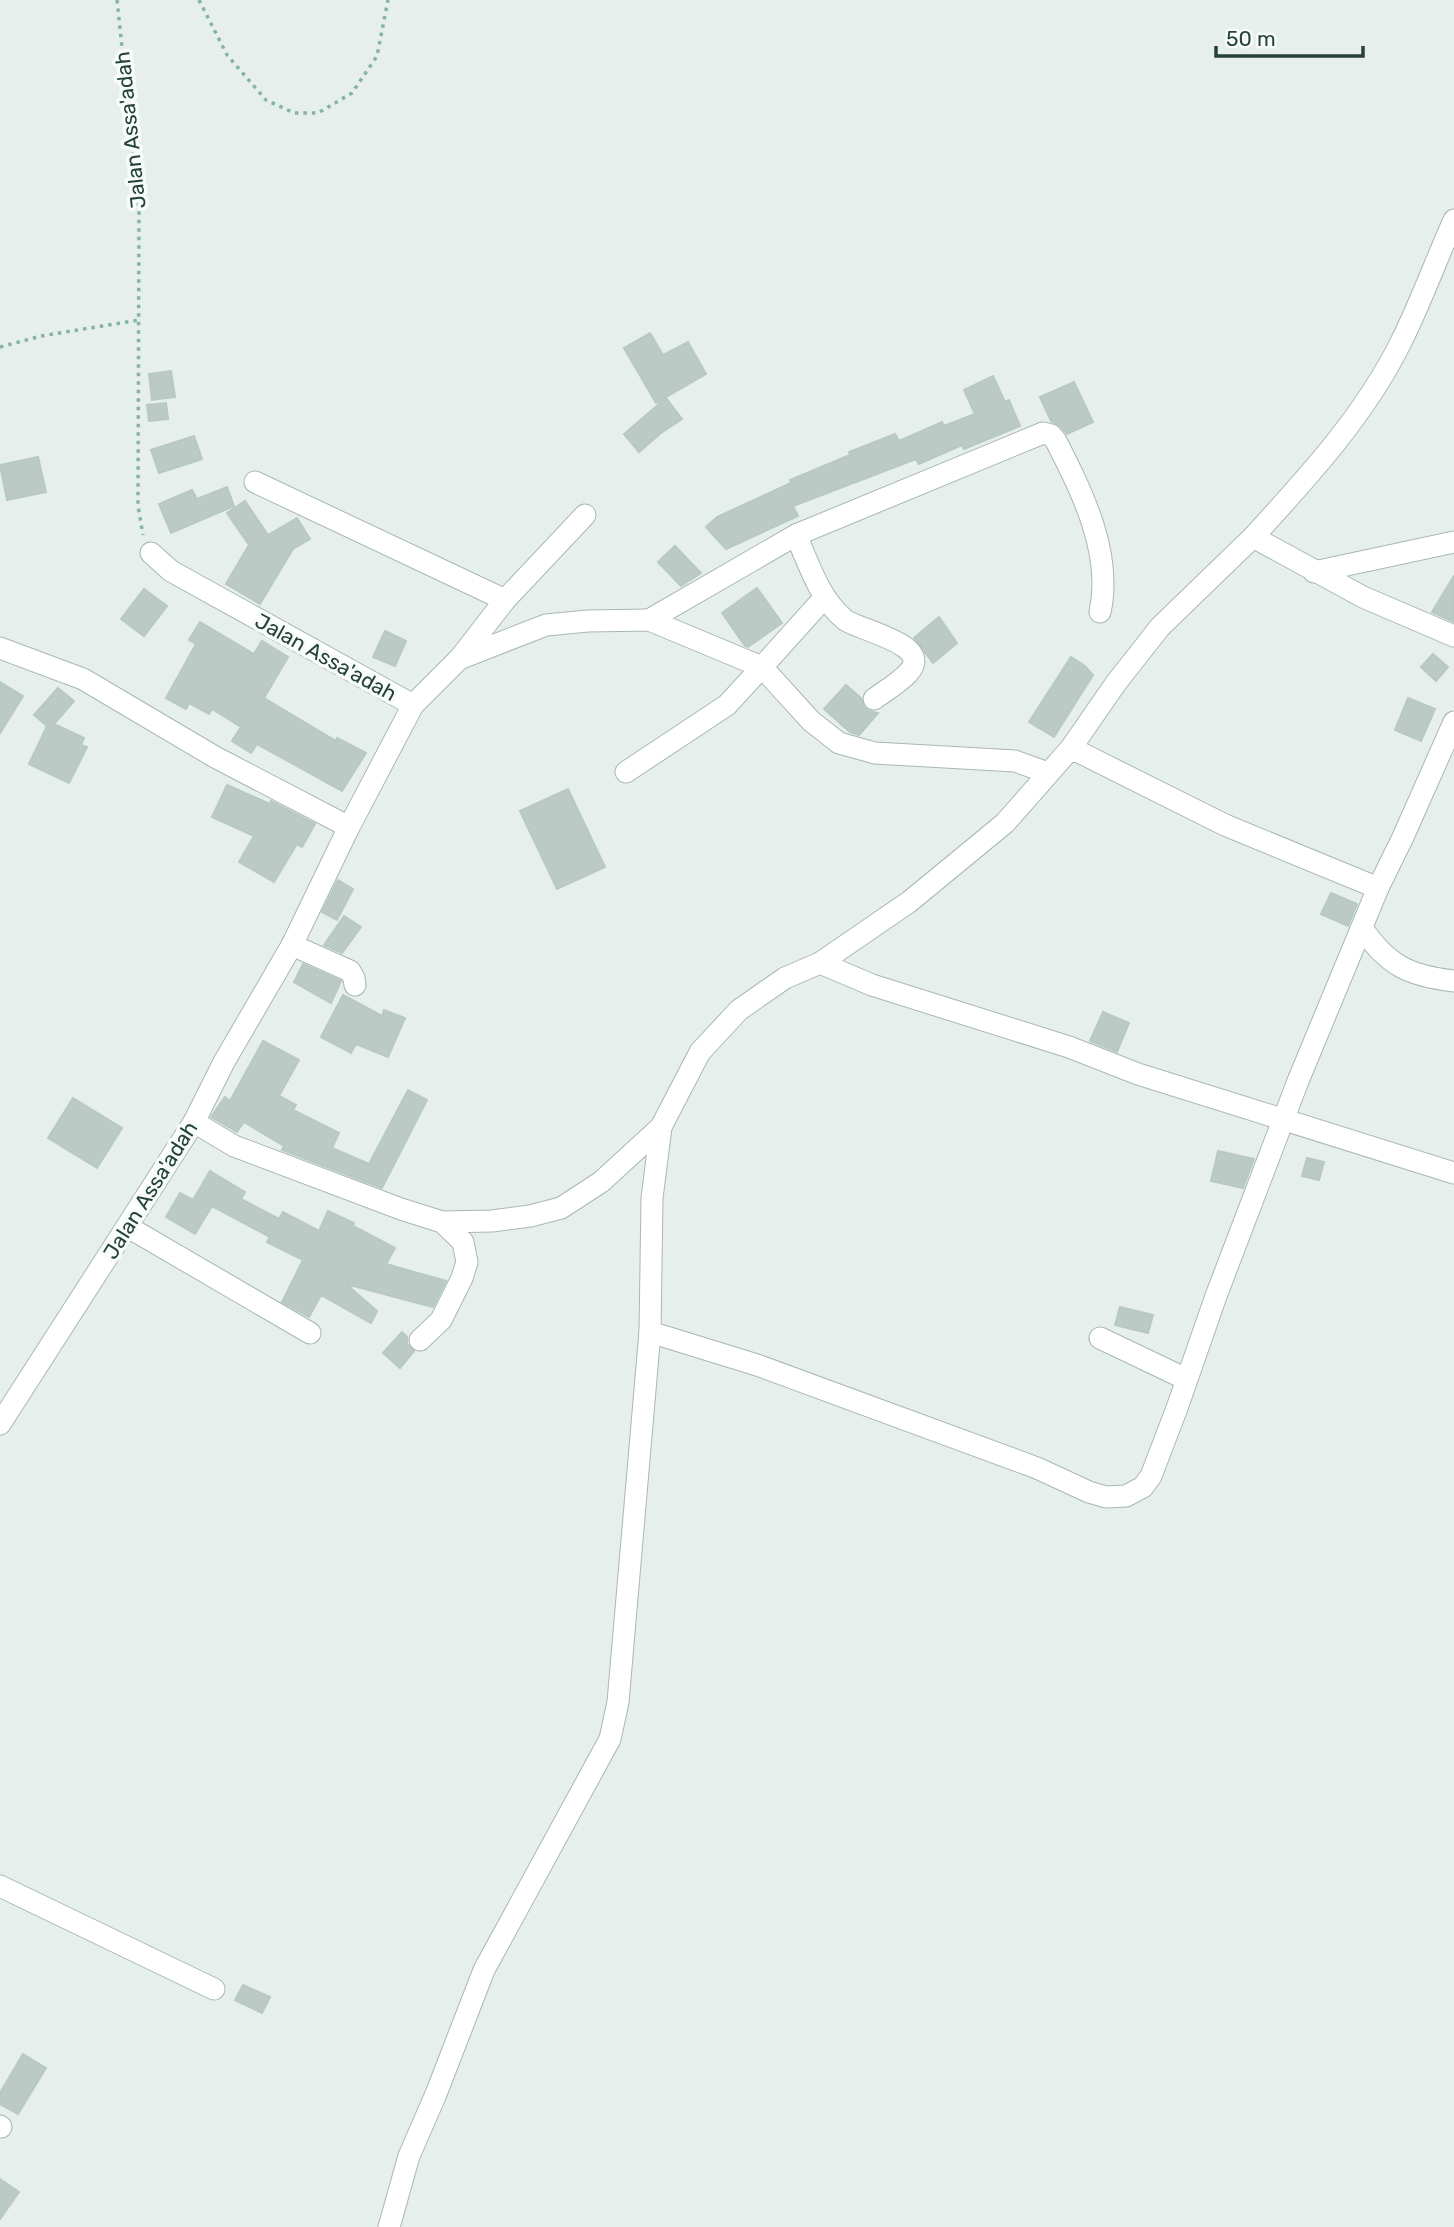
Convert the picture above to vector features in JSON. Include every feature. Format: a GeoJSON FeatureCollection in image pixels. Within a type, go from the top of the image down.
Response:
{"type":"FeatureCollection","features":[{"type":"Feature","properties":{"kind":"street"},"geometry":{"type":"LineString","coordinates":[[194,1122],[234,1146],[442,1222],[492,1221],[530,1216],[561,1208],[601,1182],[661,1127],[700,1052],[739,1010],[785,978],[820,963],[909,902],[1005,823],[1071,748],[1151,637],[1253,537],[1344,432],[1401,343],[1454,220]]}},
{"type":"Feature","properties":{"kind":"street"},"geometry":{"type":"LineString","coordinates":[[649,620],[796,535],[1043,433],[1051,435],[1056,441],[1081,491],[1096,535],[1104,594],[1100,612]]}},
{"type":"Feature","properties":{"kind":"street"},"geometry":{"type":"LineString","coordinates":[[255,482],[505,600]]}},
{"type":"Feature","properties":{"kind":"street"},"geometry":{"type":"LineString","coordinates":[[413,705],[459,659],[505,600],[585,515]]}},
{"type":"Feature","properties":{"kind":"street"},"geometry":{"type":"LineString","coordinates":[[796,535],[824,598],[846,622],[902,644],[913,655],[914,663],[910,672],[874,699]]}},
{"type":"Feature","properties":{"kind":"street"},"geometry":{"type":"LineString","coordinates":[[1253,537],[1363,597],[1454,636]]}},
{"type":"Feature","properties":{"kind":"street"},"geometry":{"type":"LineString","coordinates":[[1314,572],[1454,542]]}},
{"type":"Feature","properties":{"kind":"street","name":"Jalan Assa'adah"},"geometry":{"type":"LineString","coordinates":[[0,1424],[194,1122],[224,1062],[292,945],[349,827],[413,705],[171,571],[151,553]]}},
{"type":"Feature","properties":{"kind":"street"},"geometry":{"type":"LineString","coordinates":[[625,772],[727,705],[824,598]]}},
{"type":"Feature","properties":{"kind":"street"},"geometry":{"type":"LineString","coordinates":[[459,659],[546,625],[649,620],[762,667],[811,721],[839,743],[875,753],[1015,761],[1048,773]]}},
{"type":"Feature","properties":{"kind":"street"},"geometry":{"type":"LineString","coordinates":[[0,648],[83,679],[257,781],[349,827]]}},
{"type":"Feature","properties":{"kind":"street"},"geometry":{"type":"LineString","coordinates":[[650,1332],[769,1370],[1037,1468],[1089,1492],[1106,1497],[1126,1496],[1143,1487],[1151,1476],[1298,1081],[1378,888],[1404,837],[1454,722]]}},
{"type":"Feature","properties":{"kind":"street"},"geometry":{"type":"LineString","coordinates":[[1071,748],[1225,825],[1378,888]]}},
{"type":"Feature","properties":{"kind":"street"},"geometry":{"type":"LineString","coordinates":[[1362,928],[1382,954],[1406,969],[1426,978],[1454,981]]}},
{"type":"Feature","properties":{"kind":"street"},"geometry":{"type":"LineString","coordinates":[[292,945],[350,971],[355,985]]}},
{"type":"Feature","properties":{"kind":"street"},"geometry":{"type":"LineString","coordinates":[[820,963],[872,985],[1069,1047],[1138,1074],[1454,1173]]}},
{"type":"Feature","properties":{"kind":"street"},"geometry":{"type":"LineString","coordinates":[[389,2227],[409,2156],[484,1970],[610,1739],[619,1690],[650,1332],[652,1198],[661,1127]]}},
{"type":"Feature","properties":{"kind":"street"},"geometry":{"type":"LineString","coordinates":[[420,1340],[441,1320],[467,1262],[463,1242],[442,1222]]}},
{"type":"Feature","properties":{"kind":"street"},"geometry":{"type":"LineString","coordinates":[[128,1227],[310,1332]]}},
{"type":"Feature","properties":{"kind":"street"},"geometry":{"type":"LineString","coordinates":[[1100,1338],[1186,1378]]}},
{"type":"Feature","properties":{"kind":"street"},"geometry":{"type":"LineString","coordinates":[[0,1886],[214,1990]]}},
{"type":"Feature","properties":{"kind":"path","name":"Jalan Assa'adah"},"geometry":{"type":"LineString","coordinates":[[117,0],[139,209],[138,506],[142,532],[151,553]]}},
{"type":"Feature","properties":{"kind":"path"},"geometry":{"type":"LineString","coordinates":[[200,0],[227,55],[266,100],[294,113],[317,113],[352,93],[377,56],[388,0]]}},
{"type":"Feature","properties":{"kind":"path"},"geometry":{"type":"LineString","coordinates":[[0,347],[41,336],[139,320]]}},
{"type":"Feature","properties":{"kind":"building"},"geometry":{"type":"Polygon","coordinates":[[[650,333],[663,355],[688,342],[706,374],[656,403],[624,348],[650,333]]]}},
{"type":"Feature","properties":{"kind":"building"},"geometry":{"type":"Polygon","coordinates":[[[171,371],[175,397],[152,400],[149,374],[171,371]]]}},
{"type":"Feature","properties":{"kind":"building"},"geometry":{"type":"Polygon","coordinates":[[[993,376],[1005,402],[1009,400],[1020,426],[964,449],[962,445],[919,464],[916,459],[793,506],[798,516],[726,549],[706,527],[717,517],[791,483],[790,480],[850,455],[849,452],[895,434],[899,441],[942,422],[944,426],[975,414],[964,390],[993,376]]]}},
{"type":"Feature","properties":{"kind":"building"},"geometry":{"type":"Polygon","coordinates":[[[1074,382],[1093,422],[1067,434],[1051,421],[1040,397],[1074,382]]]}},
{"type":"Feature","properties":{"kind":"building"},"geometry":{"type":"Polygon","coordinates":[[[666,398],[682,419],[639,452],[624,434],[666,398]]]}},
{"type":"Feature","properties":{"kind":"building"},"geometry":{"type":"Polygon","coordinates":[[[166,403],[168,419],[149,421],[147,405],[166,403]]]}},
{"type":"Feature","properties":{"kind":"building"},"geometry":{"type":"Polygon","coordinates":[[[194,436],[202,459],[159,473],[151,450],[194,436]]]}},
{"type":"Feature","properties":{"kind":"building"},"geometry":{"type":"Polygon","coordinates":[[[38,457],[46,492],[7,500],[0,465],[38,457]]]}},
{"type":"Feature","properties":{"kind":"building"},"geometry":{"type":"Polygon","coordinates":[[[227,487],[234,506],[171,533],[159,504],[192,490],[197,499],[227,487]]]}},
{"type":"Feature","properties":{"kind":"building"},"geometry":{"type":"Polygon","coordinates":[[[245,501],[268,535],[297,518],[310,539],[293,549],[260,604],[226,584],[249,545],[227,513],[245,501]]]}},
{"type":"Feature","properties":{"kind":"building"},"geometry":{"type":"Polygon","coordinates":[[[675,546],[701,573],[681,586],[658,562],[675,546]]]}},
{"type":"Feature","properties":{"kind":"building"},"geometry":{"type":"Polygon","coordinates":[[[1454,576],[1454,622],[1432,612],[1454,576]]]}},
{"type":"Feature","properties":{"kind":"building"},"geometry":{"type":"Polygon","coordinates":[[[757,588],[782,623],[748,647],[722,613],[757,588]]]}},
{"type":"Feature","properties":{"kind":"building"},"geometry":{"type":"Polygon","coordinates":[[[144,589],[167,606],[144,636],[121,619],[144,589]]]}},
{"type":"Feature","properties":{"kind":"building"},"geometry":{"type":"Polygon","coordinates":[[[939,617],[957,643],[933,663],[914,638],[939,617]]]}},
{"type":"Feature","properties":{"kind":"building"},"geometry":{"type":"Polygon","coordinates":[[[200,622],[254,654],[262,641],[288,657],[264,698],[336,741],[337,738],[366,753],[342,791],[257,744],[251,753],[232,741],[241,727],[212,709],[209,714],[189,703],[186,709],[166,698],[196,644],[189,640],[200,622]]]}},
{"type":"Feature","properties":{"kind":"building"},"geometry":{"type":"Polygon","coordinates":[[[385,631],[406,641],[395,666],[373,657],[385,631]]]}},
{"type":"Feature","properties":{"kind":"building"},"geometry":{"type":"Polygon","coordinates":[[[1433,654],[1448,667],[1436,681],[1421,667],[1433,654]]]}},
{"type":"Feature","properties":{"kind":"building"},"geometry":{"type":"Polygon","coordinates":[[[1071,657],[1093,675],[1054,737],[1029,722],[1071,657]]]}},
{"type":"Feature","properties":{"kind":"building"},"geometry":{"type":"Polygon","coordinates":[[[0,682],[23,696],[0,733],[0,682]]]}},
{"type":"Feature","properties":{"kind":"building"},"geometry":{"type":"Polygon","coordinates":[[[846,685],[861,698],[864,707],[878,713],[859,735],[850,732],[824,709],[846,685]]]}},
{"type":"Feature","properties":{"kind":"building"},"geometry":{"type":"Polygon","coordinates":[[[58,688],[74,701],[54,724],[84,738],[81,745],[87,747],[69,783],[29,764],[47,726],[34,715],[58,688]]]}},
{"type":"Feature","properties":{"kind":"building"},"geometry":{"type":"Polygon","coordinates":[[[1408,698],[1435,709],[1421,741],[1395,730],[1408,698]]]}},
{"type":"Feature","properties":{"kind":"building"},"geometry":{"type":"Polygon","coordinates":[[[227,785],[270,804],[271,801],[315,824],[302,847],[297,844],[274,882],[239,862],[254,836],[212,817],[227,785]]]}},
{"type":"Feature","properties":{"kind":"building"},"geometry":{"type":"Polygon","coordinates":[[[568,789],[605,867],[557,889],[520,811],[568,789]]]}},
{"type":"Feature","properties":{"kind":"building"},"geometry":{"type":"Polygon","coordinates":[[[338,880],[353,889],[337,920],[322,912],[338,880]]]}},
{"type":"Feature","properties":{"kind":"building"},"geometry":{"type":"Polygon","coordinates":[[[1331,893],[1357,904],[1348,926],[1321,914],[1331,893]]]}},
{"type":"Feature","properties":{"kind":"building"},"geometry":{"type":"Polygon","coordinates":[[[344,916],[361,927],[342,953],[324,945],[344,916]]]}},
{"type":"Feature","properties":{"kind":"building"},"geometry":{"type":"Polygon","coordinates":[[[303,964],[341,981],[331,1003],[294,982],[303,964]]]}},
{"type":"Feature","properties":{"kind":"building"},"geometry":{"type":"Polygon","coordinates":[[[343,995],[382,1016],[384,1010],[405,1018],[388,1057],[356,1044],[351,1053],[321,1037],[343,995]]]}},
{"type":"Feature","properties":{"kind":"building"},"geometry":{"type":"Polygon","coordinates":[[[1103,1012],[1129,1023],[1117,1052],[1090,1041],[1103,1012]]]}},
{"type":"Feature","properties":{"kind":"building"},"geometry":{"type":"Polygon","coordinates":[[[263,1041],[299,1060],[279,1096],[296,1105],[293,1110],[339,1133],[332,1148],[369,1164],[408,1090],[427,1100],[382,1188],[282,1150],[284,1146],[244,1122],[237,1132],[211,1117],[225,1097],[230,1101],[263,1041]]]}},
{"type":"Feature","properties":{"kind":"building"},"geometry":{"type":"Polygon","coordinates":[[[73,1098],[122,1128],[97,1168],[48,1138],[73,1098]]]}},
{"type":"Feature","properties":{"kind":"building"},"geometry":{"type":"Polygon","coordinates":[[[1218,1151],[1254,1159],[1243,1188],[1211,1181],[1218,1151]]]}},
{"type":"Feature","properties":{"kind":"building"},"geometry":{"type":"Polygon","coordinates":[[[1307,1158],[1324,1162],[1319,1180],[1302,1176],[1307,1158]]]}},
{"type":"Feature","properties":{"kind":"building"},"geometry":{"type":"Polygon","coordinates":[[[210,1171],[245,1192],[241,1199],[279,1219],[283,1212],[319,1231],[328,1211],[395,1248],[386,1264],[446,1281],[433,1307],[346,1284],[377,1311],[371,1323],[321,1295],[309,1317],[282,1302],[303,1260],[267,1242],[270,1237],[212,1206],[195,1234],[166,1217],[180,1193],[193,1200],[210,1171]]]}},
{"type":"Feature","properties":{"kind":"building"},"geometry":{"type":"Polygon","coordinates":[[[1120,1307],[1153,1315],[1148,1333],[1115,1325],[1120,1307]]]}},
{"type":"Feature","properties":{"kind":"building"},"geometry":{"type":"Polygon","coordinates":[[[402,1332],[407,1337],[407,1344],[414,1351],[400,1368],[383,1353],[402,1332]]]}},
{"type":"Feature","properties":{"kind":"building"},"geometry":{"type":"Polygon","coordinates":[[[243,1985],[270,1997],[262,2013],[235,2000],[243,1985]]]}},
{"type":"Feature","properties":{"kind":"building"},"geometry":{"type":"Polygon","coordinates":[[[23,2054],[46,2068],[18,2114],[0,2104],[0,2093],[23,2054]]]}},
{"type":"Feature","properties":{"kind":"building"},"geometry":{"type":"Polygon","coordinates":[[[0,2179],[19,2192],[0,2219],[0,2179]]]}}]}
